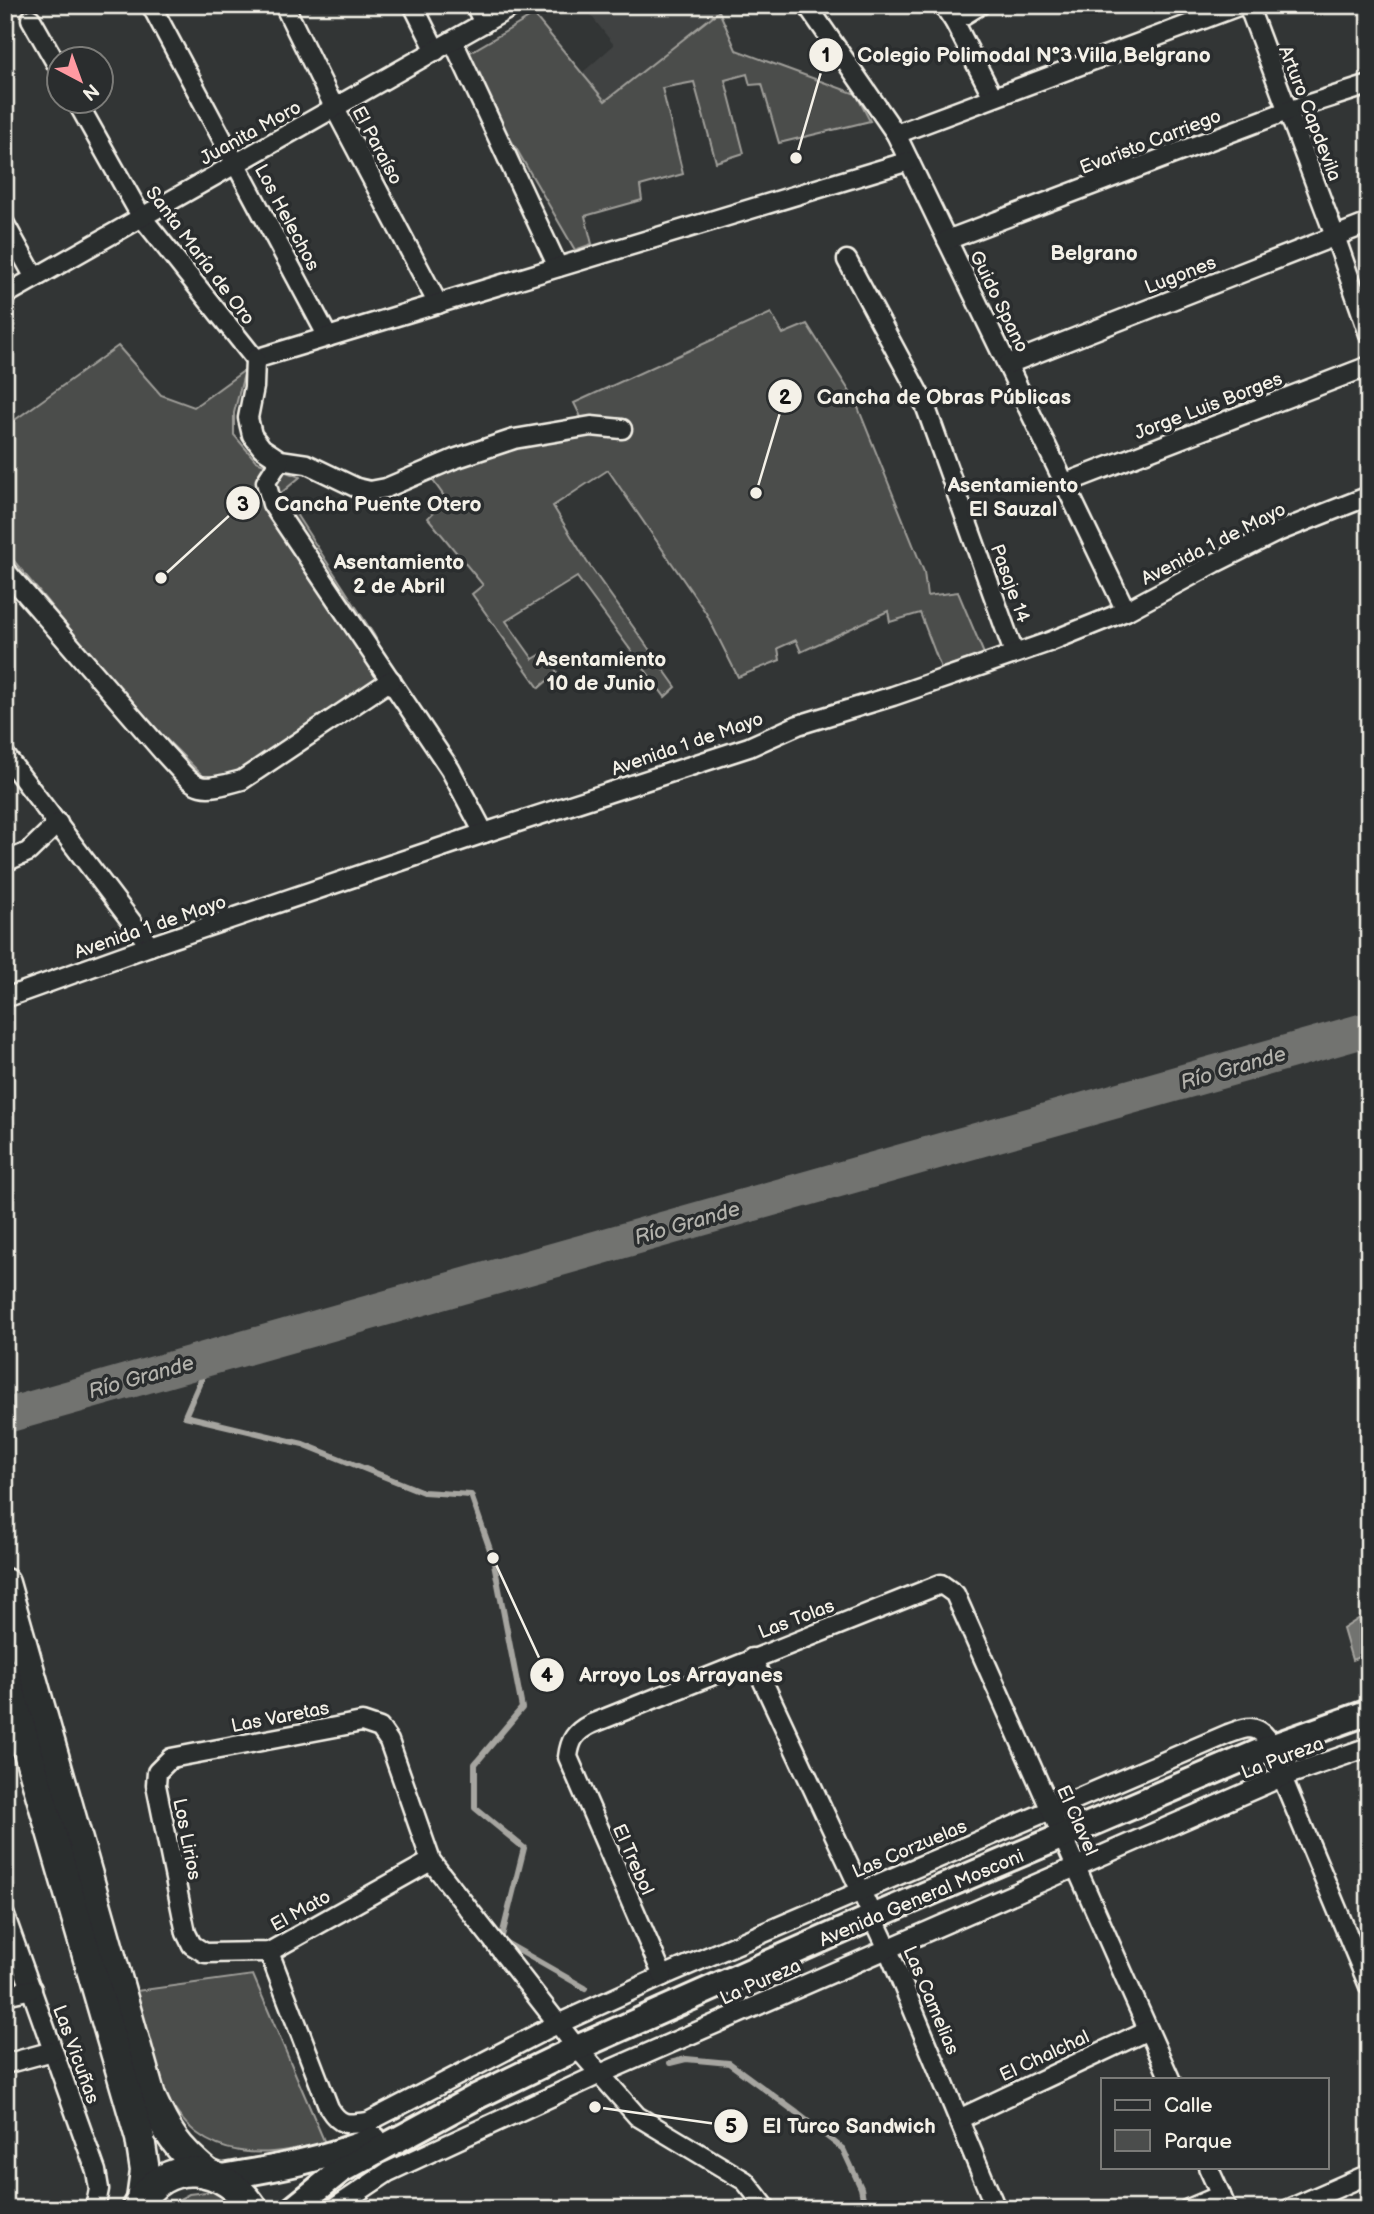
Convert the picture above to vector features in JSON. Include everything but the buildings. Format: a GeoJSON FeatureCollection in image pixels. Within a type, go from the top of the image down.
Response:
{"type":"FeatureCollection","features":[{"type":"Feature","properties":{"kind":"main road"},"geometry":{"type":"LineString","coordinates":[[5,1583],[58,1814],[140,2138],[145,2171],[139,2204]]}},
{"type":"Feature","properties":{"kind":"main road"},"geometry":{"type":"LineString","coordinates":[[5,1673],[58,1814],[151,2097],[166,2132],[190,2159],[244,2194],[254,2209]]}},
{"type":"Feature","properties":{"kind":"main road","name":"Avenida General Mosconi"},"geometry":{"type":"LineString","coordinates":[[478,2096],[577,2048],[873,1917],[1271,1747],[1369,1712]]}},
{"type":"Feature","properties":{"kind":"main road"},"geometry":{"type":"LineString","coordinates":[[139,2204],[154,2186],[170,2176],[189,2172],[214,2175],[270,2170],[355,2147],[478,2096]]}},
{"type":"Feature","properties":{"kind":"main road"},"geometry":{"type":"LineString","coordinates":[[293,2209],[340,2171],[478,2096]]}},
{"type":"Feature","properties":{"kind":"street","name":"Los Helechos"},"geometry":{"type":"LineString","coordinates":[[151,5],[328,337]]}},
{"type":"Feature","properties":{"kind":"street","name":"El Paraíso"},"geometry":{"type":"LineString","coordinates":[[284,5],[335,109],[438,304]]}},
{"type":"Feature","properties":{"kind":"street"},"geometry":{"type":"LineString","coordinates":[[413,5],[436,51]]}},
{"type":"Feature","properties":{"kind":"street"},"geometry":{"type":"LineString","coordinates":[[475,5],[484,23]]}},
{"type":"Feature","properties":{"kind":"street","name":"Juanita Moro"},"geometry":{"type":"LineString","coordinates":[[5,295],[515,5]]}},
{"type":"Feature","properties":{"kind":"street","name":"Guido Spano"},"geometry":{"type":"LineString","coordinates":[[807,5],[895,134],[1126,611]]}},
{"type":"Feature","properties":{"kind":"street"},"geometry":{"type":"LineString","coordinates":[[943,5],[993,97]]}},
{"type":"Feature","properties":{"kind":"street"},"geometry":{"type":"LineString","coordinates":[[954,21],[980,5]]}},
{"type":"Feature","properties":{"kind":"street"},"geometry":{"type":"LineString","coordinates":[[895,134],[1241,5]]}},
{"type":"Feature","properties":{"kind":"street","name":"Arturo Capdevila"},"geometry":{"type":"LineString","coordinates":[[1248,5],[1369,334]]}},
{"type":"Feature","properties":{"kind":"street"},"geometry":{"type":"LineString","coordinates":[[32,19],[47,46]]}},
{"type":"Feature","properties":{"kind":"street"},"geometry":{"type":"LineString","coordinates":[[453,41],[558,267]]}},
{"type":"Feature","properties":{"kind":"street","name":"Evaristo Carriego"},"geometry":{"type":"LineString","coordinates":[[947,240],[1287,111],[1369,85]]}},
{"type":"Feature","properties":{"kind":"street","name":"Santa María de Oro"},"geometry":{"type":"LineString","coordinates":[[85,116],[141,216],[255,359]]}},
{"type":"Feature","properties":{"kind":"street"},"geometry":{"type":"LineString","coordinates":[[622,429],[591,426],[514,439],[454,459],[386,488],[370,491],[357,488],[307,464],[280,460],[262,448],[252,435],[248,418],[254,387],[255,359],[909,161]]}},
{"type":"Feature","properties":{"kind":"street"},"geometry":{"type":"LineString","coordinates":[[5,223],[35,278]]}},
{"type":"Feature","properties":{"kind":"street","name":"Lugones"},"geometry":{"type":"LineString","coordinates":[[1008,365],[1369,223]]}},
{"type":"Feature","properties":{"kind":"street","name":"Pasaje 14"},"geometry":{"type":"LineString","coordinates":[[847,260],[925,405],[1014,653]]}},
{"type":"Feature","properties":{"kind":"street","name":"Jorge Luis Borges"},"geometry":{"type":"LineString","coordinates":[[1063,484],[1369,366]]}},
{"type":"Feature","properties":{"kind":"street"},"geometry":{"type":"LineString","coordinates":[[280,460],[266,482],[272,504],[450,769],[484,833]]}},
{"type":"Feature","properties":{"kind":"street","name":"Avenida 1 de Mayo"},"geometry":{"type":"LineString","coordinates":[[5,998],[484,833],[749,747],[798,725],[894,696],[1061,638],[1126,611],[1275,533],[1369,496]]}},
{"type":"Feature","properties":{"kind":"street"},"geometry":{"type":"LineString","coordinates":[[5,570],[163,752],[188,779],[202,789],[242,780],[391,680]]}},
{"type":"Feature","properties":{"kind":"street"},"geometry":{"type":"LineString","coordinates":[[5,755],[150,946]]}},
{"type":"Feature","properties":{"kind":"street"},"geometry":{"type":"LineString","coordinates":[[5,862],[28,852],[58,823]]}},
{"type":"Feature","properties":{"kind":"street","name":"Las Tolas"},"geometry":{"type":"LineString","coordinates":[[568,1758],[570,1742],[579,1730],[941,1584]]}},
{"type":"Feature","properties":{"kind":"street","name":"El Clavel"},"geometry":{"type":"LineString","coordinates":[[941,1584],[955,1594],[1170,2078]]}},
{"type":"Feature","properties":{"kind":"street","name":"Las Camelias"},"geometry":{"type":"LineString","coordinates":[[752,1658],[887,1947],[996,2209]]}},
{"type":"Feature","properties":{"kind":"street","name":"Las Varetas"},"geometry":{"type":"LineString","coordinates":[[171,1758],[362,1722],[380,1728],[389,1741],[431,1861]]}},
{"type":"Feature","properties":{"kind":"street","name":"Las Corzuelas"},"geometry":{"type":"LineString","coordinates":[[268,1952],[336,2120],[349,2125],[368,2122],[558,2024],[663,1976],[1227,1734],[1249,1728],[1265,1735],[1271,1747]]}},
{"type":"Feature","properties":{"kind":"street"},"geometry":{"type":"LineString","coordinates":[[1271,1747],[1369,1986]]}},
{"type":"Feature","properties":{"kind":"street","name":"La Pureza"},"geometry":{"type":"LineString","coordinates":[[333,2209],[388,2172],[600,2074],[1282,1777],[1369,1747]]}},
{"type":"Feature","properties":{"kind":"street","name":"Los Lirios"},"geometry":{"type":"LineString","coordinates":[[171,1758],[157,1772],[156,1785],[186,1933]]}},
{"type":"Feature","properties":{"kind":"street","name":"El Trebol"},"geometry":{"type":"LineString","coordinates":[[568,1758],[663,1976]]}},
{"type":"Feature","properties":{"kind":"street"},"geometry":{"type":"LineString","coordinates":[[431,1861],[577,2048],[636,2116],[745,2181],[767,2209]]}},
{"type":"Feature","properties":{"kind":"street","name":"El Mato"},"geometry":{"type":"LineString","coordinates":[[186,1933],[192,1945],[205,1953],[268,1952],[431,1861]]}},
{"type":"Feature","properties":{"kind":"street","name":"Las Vicuñas"},"geometry":{"type":"LineString","coordinates":[[5,1916],[96,2171],[99,2189],[96,2209]]}},
{"type":"Feature","properties":{"kind":"street"},"geometry":{"type":"LineString","coordinates":[[5,1995],[32,1989]]}},
{"type":"Feature","properties":{"kind":"street","name":"El Chalchal"},"geometry":{"type":"LineString","coordinates":[[959,2119],[1148,2029]]}},
{"type":"Feature","properties":{"kind":"street"},"geometry":{"type":"LineString","coordinates":[[5,2064],[53,2051]]}},
{"type":"Feature","properties":{"kind":"street"},"geometry":{"type":"LineString","coordinates":[[1188,2209],[1224,2202],[1208,2168]]}},
{"type":"Feature","properties":{"kind":"street"},"geometry":{"type":"LineString","coordinates":[[1289,2209],[1369,2174]]}},
{"type":"Feature","properties":{"kind":"shaded area"},"geometry":{"type":"Polygon","coordinates":[[[583,5],[716,5],[719,11],[605,101],[582,73],[614,45],[583,5]]]}},
{"type":"Feature","properties":{"kind":"shaded area"},"geometry":{"type":"Polygon","coordinates":[[[1366,1614],[1369,1622],[1369,1653],[1352,1660],[1343,1629],[1366,1614]]]}},
{"type":"Feature","properties":{"kind":"green space"},"geometry":{"type":"Polygon","coordinates":[[[719,11],[736,50],[856,94],[870,121],[779,143],[762,84],[750,85],[747,74],[725,80],[744,153],[716,162],[694,82],[662,88],[683,174],[640,186],[642,200],[585,216],[592,244],[575,250],[467,64],[469,53],[534,15],[605,101],[719,11]]]}},
{"type":"Feature","properties":{"kind":"green space"},"geometry":{"type":"Polygon","coordinates":[[[771,313],[783,334],[807,324],[855,400],[924,572],[927,596],[958,592],[984,654],[941,668],[920,613],[890,622],[888,611],[801,652],[796,640],[778,648],[780,660],[738,677],[706,613],[608,470],[553,506],[587,562],[676,687],[665,697],[577,577],[506,621],[533,659],[545,652],[557,672],[539,688],[472,594],[483,585],[428,518],[446,499],[429,475],[583,421],[574,403],[771,313]]]}},
{"type":"Feature","properties":{"kind":"green space"},"geometry":{"type":"Polygon","coordinates":[[[118,346],[161,395],[194,407],[245,370],[234,413],[234,435],[256,461],[300,477],[280,494],[296,514],[374,635],[400,684],[231,785],[203,776],[165,738],[91,655],[5,550],[5,427],[118,346]]]}},
{"type":"Feature","properties":{"kind":"green space"},"geometry":{"type":"Polygon","coordinates":[[[253,1975],[325,2143],[262,2153],[214,2144],[193,2130],[176,2112],[164,2090],[146,2041],[136,1991],[253,1975]]]}},
{"type":"Feature","properties":{"kind":"green space"},"geometry":{"type":"Polygon","coordinates":[[[214,2191],[231,2197],[242,2209],[161,2209],[189,2194],[214,2191]]]}},
{"type":"Feature","properties":{"kind":"waterway","name":"Río Grande"},"geometry":{"type":"LineString","coordinates":[[5,1416],[1369,1029]]}},
{"type":"Feature","properties":{"kind":"waterway"},"geometry":{"type":"LineString","coordinates":[[211,1357],[185,1416],[303,1444],[423,1492],[471,1495],[493,1558],[522,1708],[475,1764],[475,1808],[524,1848],[501,1940],[585,1988]]}},
{"type":"Feature","properties":{"kind":"waterway"},"geometry":{"type":"LineString","coordinates":[[670,2063],[686,2059],[729,2063],[797,2113],[843,2149],[861,2188],[865,2209]]}},
{"type":"Feature","properties":{"kind":"place","name":"Colegio Polimodal Nº3 Villa Belgrano"},"geometry":{"type":"Point","coordinates":[796,158]}},
{"type":"Feature","properties":{"kind":"place","name":"Cancha de Obras Públicas"},"geometry":{"type":"Point","coordinates":[756,493]}},
{"type":"Feature","properties":{"kind":"place","name":"Cancha Puente Otero"},"geometry":{"type":"Point","coordinates":[161,578]}},
{"type":"Feature","properties":{"kind":"place","name":"Arroyo Los Arrayanes"},"geometry":{"type":"Point","coordinates":[493,1558]}},
{"type":"Feature","properties":{"kind":"place","name":"El Turco Sandwich"},"geometry":{"type":"Point","coordinates":[595,2107]}},
{"type":"Feature","properties":{"kind":"district","name":"Belgrano"},"geometry":{"type":"Point","coordinates":[1094,253]}},
{"type":"Feature","properties":{"kind":"district","name":"Asentamiento El Sauzal"},"geometry":{"type":"Point","coordinates":[1013,497]}},
{"type":"Feature","properties":{"kind":"district","name":"Asentamiento 2 de Abril"},"geometry":{"type":"Point","coordinates":[399,574]}},
{"type":"Feature","properties":{"kind":"district","name":"Asentamiento 10 de Junio"},"geometry":{"type":"Point","coordinates":[601,671]}}]}
